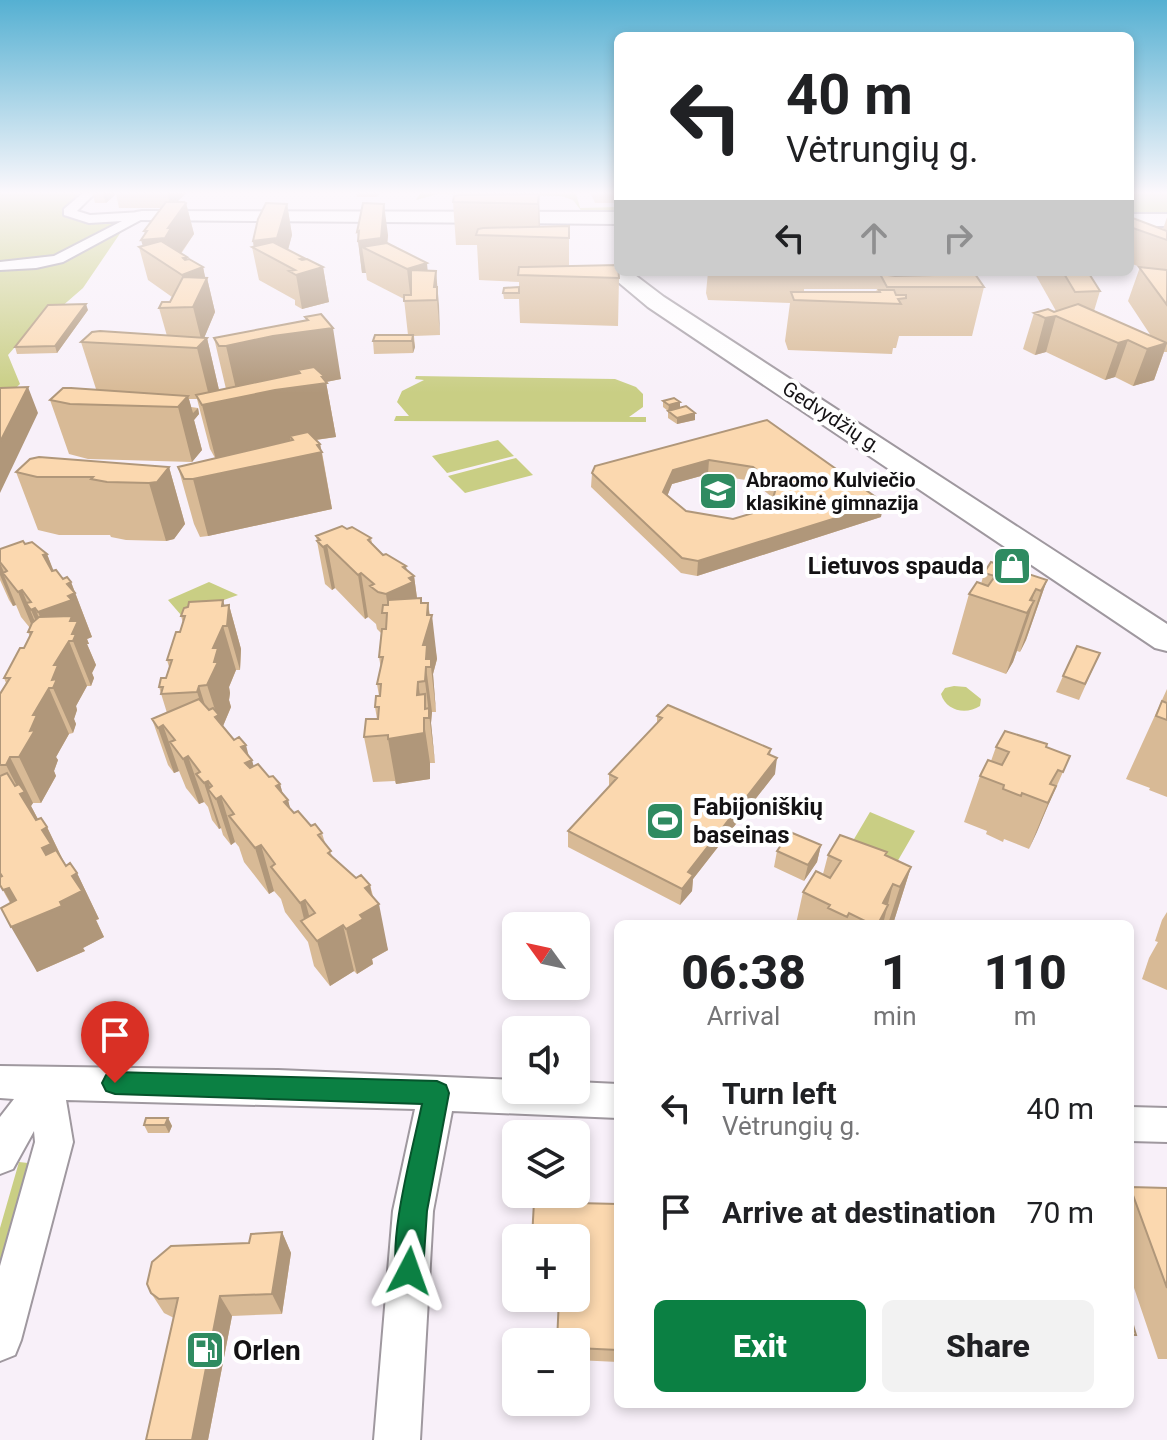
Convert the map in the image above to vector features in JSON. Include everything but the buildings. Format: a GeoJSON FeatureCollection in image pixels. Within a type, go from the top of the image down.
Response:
{"type":"FeatureCollection","features":[{"type":"Feature","properties":{"kind":"main road","name":"Gedvydžių g."},"geometry":{"type":"LineString","coordinates":[[626,276],[656,302],[1167,640]]}},
{"type":"Feature","properties":{"kind":"street"},"geometry":{"type":"LineString","coordinates":[[0,266],[57,259]]}},
{"type":"Feature","properties":{"kind":"street"},"geometry":{"type":"LineString","coordinates":[[0,1082],[614,1101]]}},
{"type":"Feature","properties":{"kind":"street"},"geometry":{"type":"LineString","coordinates":[[0,1156],[4,1143],[45,1084]]}},
{"type":"Feature","properties":{"kind":"street"},"geometry":{"type":"LineString","coordinates":[[0,1340],[54,1142],[45,1084]]}},
{"type":"Feature","properties":{"kind":"street"},"geometry":{"type":"LineString","coordinates":[[397,1440],[413,1211],[437,1093]]}},
{"type":"Feature","properties":{"kind":"street"},"geometry":{"type":"LineString","coordinates":[[1134,1124],[1167,1125]]}},
{"type":"Feature","properties":{"kind":"green space"},"geometry":{"type":"Polygon","coordinates":[[[0,259],[36,259],[0,263],[0,259]]]}},
{"type":"Feature","properties":{"kind":"green space"},"geometry":{"type":"Polygon","coordinates":[[[67,259],[103,259],[83,288],[60,308],[49,308],[8,355],[20,384],[0,403],[0,269],[58,264],[67,259]]]}},
{"type":"Feature","properties":{"kind":"green space"},"geometry":{"type":"Polygon","coordinates":[[[416,376],[615,379],[636,387],[643,394],[643,407],[629,417],[646,417],[646,422],[394,421],[396,416],[409,416],[397,402],[402,391],[424,380],[415,379],[416,376]]]}},
{"type":"Feature","properties":{"kind":"green space"},"geometry":{"type":"Polygon","coordinates":[[[498,440],[514,456],[447,473],[432,456],[498,440]]]}},
{"type":"Feature","properties":{"kind":"green space"},"geometry":{"type":"Polygon","coordinates":[[[516,458],[533,475],[465,493],[448,476],[516,458]]]}},
{"type":"Feature","properties":{"kind":"green space"},"geometry":{"type":"Polygon","coordinates":[[[209,582],[238,595],[181,615],[168,600],[209,582]]]}},
{"type":"Feature","properties":{"kind":"green space"},"geometry":{"type":"Polygon","coordinates":[[[966,687],[981,699],[980,706],[963,711],[952,708],[941,694],[945,688],[966,687]]]}},
{"type":"Feature","properties":{"kind":"green space"},"geometry":{"type":"Polygon","coordinates":[[[870,812],[915,831],[889,876],[844,856],[870,812]]]}},
{"type":"Feature","properties":{"kind":"green space"},"geometry":{"type":"Polygon","coordinates":[[[19,1162],[28,1163],[0,1263],[0,1228],[19,1162]]]}},
{"type":"Feature","properties":{"kind":"place","name":"Abraomo Kulviečio klasikinė gimnazija"},"geometry":{"type":"Point","coordinates":[718,491]}},
{"type":"Feature","properties":{"kind":"place","name":"Lietuvos spauda"},"geometry":{"type":"Point","coordinates":[1012,566]}},
{"type":"Feature","properties":{"kind":"place","name":"Fabijoniškių baseinas"},"geometry":{"type":"Point","coordinates":[665,821]}},
{"type":"Feature","properties":{"kind":"place","name":"Orlen"},"geometry":{"type":"Point","coordinates":[205,1350]}},
{"type":"Feature","properties":{"kind":"route"},"geometry":{"type":"LineString","coordinates":[[115,1083],[437,1093],[413,1211],[409,1271]]}}]}
